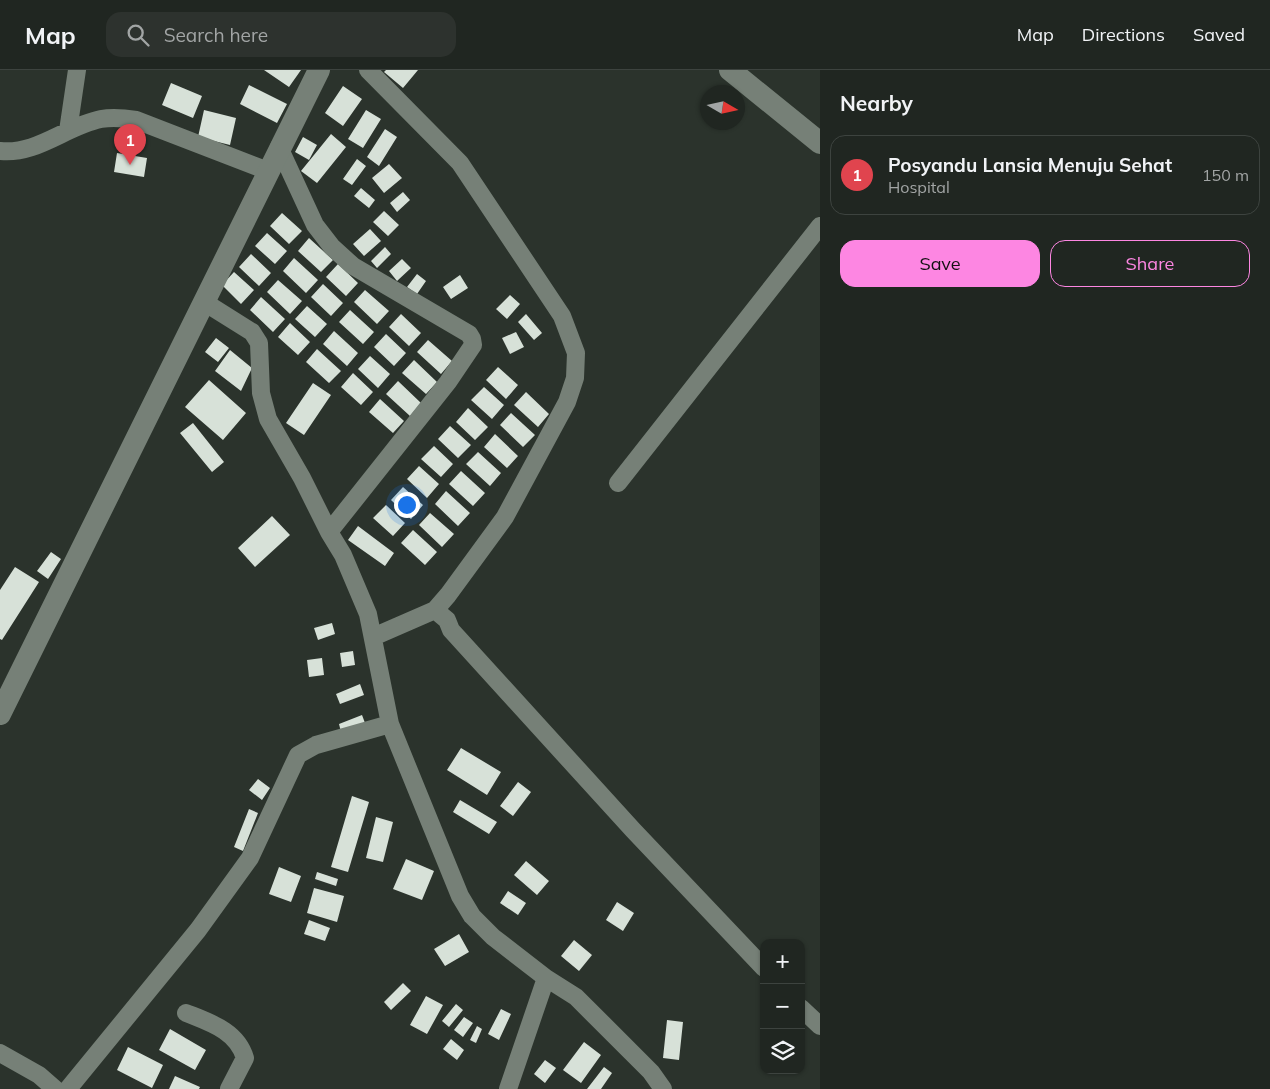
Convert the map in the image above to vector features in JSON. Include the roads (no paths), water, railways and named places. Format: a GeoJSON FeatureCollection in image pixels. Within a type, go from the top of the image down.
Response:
{"type":"FeatureCollection","features":[{"type":"Feature","properties":{"kind":"street"},"geometry":{"type":"LineString","coordinates":[[68,131],[77,70]]}},
{"type":"Feature","properties":{"kind":"street"},"geometry":{"type":"LineString","coordinates":[[0,714],[279,147],[319,70]]}},
{"type":"Feature","properties":{"kind":"street"},"geometry":{"type":"LineString","coordinates":[[368,70],[460,163],[562,316],[576,353],[574,378],[568,402],[505,517],[435,610],[373,637]]}},
{"type":"Feature","properties":{"kind":"street"},"geometry":{"type":"LineString","coordinates":[[730,70],[820,143]]}},
{"type":"Feature","properties":{"kind":"street"},"geometry":{"type":"LineString","coordinates":[[0,151],[23,150],[100,120],[118,118],[136,120],[268,171]]}},
{"type":"Feature","properties":{"kind":"street"},"geometry":{"type":"LineString","coordinates":[[279,147],[315,226],[332,247],[353,266],[469,334],[473,345],[448,382],[329,532]]}},
{"type":"Feature","properties":{"kind":"street"},"geometry":{"type":"LineString","coordinates":[[618,483],[820,226]]}},
{"type":"Feature","properties":{"kind":"street"},"geometry":{"type":"LineString","coordinates":[[204,302],[252,332],[259,342],[261,393],[268,419],[302,478],[329,532],[344,555],[368,614],[390,724],[460,896],[472,916],[493,937],[546,978],[576,997],[651,1072],[663,1089]]}},
{"type":"Feature","properties":{"kind":"street"},"geometry":{"type":"LineString","coordinates":[[435,610],[447,620],[451,630],[633,830],[760,964]]}},
{"type":"Feature","properties":{"kind":"street"},"geometry":{"type":"LineString","coordinates":[[68,1089],[198,930],[250,858],[298,755],[316,746],[390,724]]}},
{"type":"Feature","properties":{"kind":"street"},"geometry":{"type":"LineString","coordinates":[[508,1089],[546,978]]}},
{"type":"Feature","properties":{"kind":"street"},"geometry":{"type":"LineString","coordinates":[[805,1012],[820,1026]]}},
{"type":"Feature","properties":{"kind":"street"},"geometry":{"type":"LineString","coordinates":[[186,1013],[230,1034],[242,1048],[245,1058],[229,1089]]}},
{"type":"Feature","properties":{"kind":"street"},"geometry":{"type":"LineString","coordinates":[[0,1053],[38,1075],[55,1089]]}},
{"type":"Feature","properties":{"kind":"place","name":"Posyandu Lansia Menuju Sehat"},"geometry":{"type":"Point","coordinates":[130,165]}}]}
